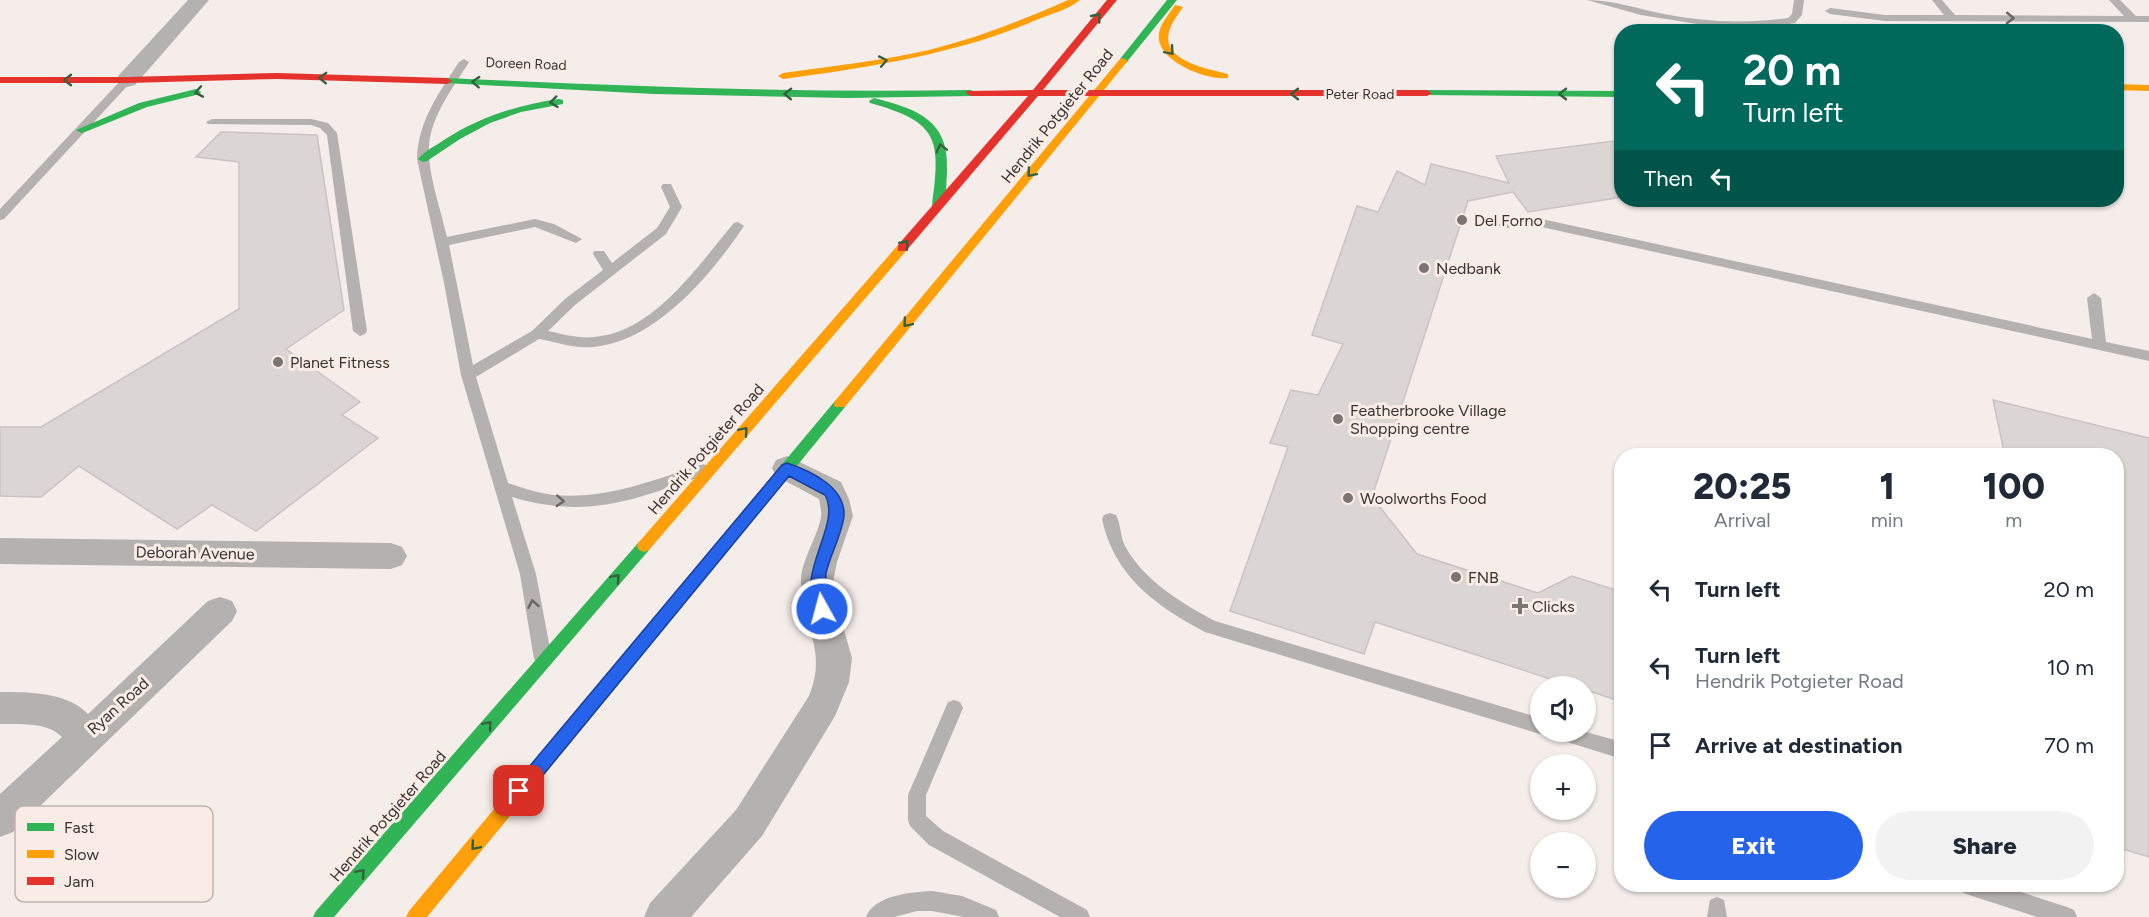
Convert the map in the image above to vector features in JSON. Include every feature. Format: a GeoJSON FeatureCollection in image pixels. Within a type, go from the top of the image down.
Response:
{"type":"FeatureCollection","features":[{"type":"Feature","properties":{"kind":"main road"},"geometry":{"type":"LineString","coordinates":[[889,74],[777,75],[873,63],[938,50],[1033,19],[1074,0]]}},
{"type":"Feature","properties":{"kind":"main road","name":"Hendrik Potgieter Road"},"geometry":{"type":"LineString","coordinates":[[322,917],[715,466],[1035,92],[1057,74],[1112,0]]}},
{"type":"Feature","properties":{"kind":"main road","name":"Hendrik Potgieter Road"},"geometry":{"type":"LineString","coordinates":[[416,917],[1098,93],[1105,74],[1172,0]]}},
{"type":"Feature","properties":{"kind":"main road"},"geometry":{"type":"LineString","coordinates":[[1173,75],[1230,76],[1188,66],[1169,52],[1164,45],[1163,38],[1166,29],[1182,0]]}},
{"type":"Feature","properties":{"kind":"main road"},"geometry":{"type":"LineString","coordinates":[[124,58],[169,59]]}},
{"type":"Feature","properties":{"kind":"main road"},"geometry":{"type":"LineString","coordinates":[[1029,73],[1057,74]]}},
{"type":"Feature","properties":{"kind":"main road"},"geometry":{"type":"LineString","coordinates":[[1105,74],[1131,75]]}},
{"type":"Feature","properties":{"kind":"main road"},"geometry":{"type":"LineString","coordinates":[[81,130],[143,105],[277,76]]}},
{"type":"Feature","properties":{"kind":"main road","name":"Doreen Road"},"geometry":{"type":"LineString","coordinates":[[0,80],[127,80],[277,76],[453,81],[653,91],[846,95],[1035,92]]}},
{"type":"Feature","properties":{"kind":"main road"},"geometry":{"type":"LineString","coordinates":[[2124,87],[2149,88]]}},
{"type":"Feature","properties":{"kind":"main road"},"geometry":{"type":"LineString","coordinates":[[423,159],[479,120],[498,112],[536,104],[653,91]]}},
{"type":"Feature","properties":{"kind":"main road","name":"Peter Road"},"geometry":{"type":"LineString","coordinates":[[1035,92],[1614,94]]}},
{"type":"Feature","properties":{"kind":"main road"},"geometry":{"type":"LineString","coordinates":[[846,95],[901,109],[916,116],[939,138],[944,153],[938,206]]}},
{"type":"Feature","properties":{"kind":"street"},"geometry":{"type":"LineString","coordinates":[[127,80],[199,0]]}},
{"type":"Feature","properties":{"kind":"street"},"geometry":{"type":"LineString","coordinates":[[664,917],[749,823],[823,705],[832,682],[835,658],[817,582],[821,562],[837,516],[834,499],[830,491],[787,468]]}},
{"type":"Feature","properties":{"kind":"street","name":"Deborah Avenue"},"geometry":{"type":"LineString","coordinates":[[0,551],[391,556]]}},
{"type":"Feature","properties":{"kind":"street","name":"Ryan Road"},"geometry":{"type":"LineString","coordinates":[[0,708],[26,708],[66,716],[87,738],[220,611]]}},
{"type":"Feature","properties":{"kind":"street"},"geometry":{"type":"LineString","coordinates":[[0,819],[87,738]]}},
{"type":"Feature","properties":{"kind":"lane"},"geometry":{"type":"LineString","coordinates":[[1592,0],[1654,15],[1718,24],[1791,21],[1797,15],[1799,0]]}},
{"type":"Feature","properties":{"kind":"lane"},"geometry":{"type":"LineString","coordinates":[[1937,0],[1952,17]]}},
{"type":"Feature","properties":{"kind":"lane"},"geometry":{"type":"LineString","coordinates":[[2114,0],[2133,19]]}},
{"type":"Feature","properties":{"kind":"lane"},"geometry":{"type":"LineString","coordinates":[[1830,11],[1885,18],[2149,19]]}},
{"type":"Feature","properties":{"kind":"lane"},"geometry":{"type":"LineString","coordinates":[[464,62],[430,116],[422,147],[423,159],[443,242],[468,375],[528,574],[543,662]]}},
{"type":"Feature","properties":{"kind":"lane"},"geometry":{"type":"LineString","coordinates":[[0,216],[127,80]]}},
{"type":"Feature","properties":{"kind":"lane"},"geometry":{"type":"LineString","coordinates":[[212,122],[311,122],[321,124],[333,135],[360,331]]}},
{"type":"Feature","properties":{"kind":"lane"},"geometry":{"type":"LineString","coordinates":[[468,375],[537,334],[570,302],[662,231],[676,207],[667,187]]}},
{"type":"Feature","properties":{"kind":"lane"},"geometry":{"type":"LineString","coordinates":[[1503,225],[1513,221],[1528,220],[2149,356]]}},
{"type":"Feature","properties":{"kind":"lane"},"geometry":{"type":"LineString","coordinates":[[443,242],[535,223],[576,239]]}},
{"type":"Feature","properties":{"kind":"lane"},"geometry":{"type":"LineString","coordinates":[[537,334],[594,343],[612,339],[646,325],[664,310],[738,226]]}},
{"type":"Feature","properties":{"kind":"lane"},"geometry":{"type":"LineString","coordinates":[[599,254],[611,271]]}},
{"type":"Feature","properties":{"kind":"lane"},"geometry":{"type":"LineString","coordinates":[[2094,298],[2100,345]]}},
{"type":"Feature","properties":{"kind":"lane"},"geometry":{"type":"LineString","coordinates":[[503,488],[552,501],[589,502],[630,494],[715,466]]}},
{"type":"Feature","properties":{"kind":"lane"},"geometry":{"type":"LineString","coordinates":[[1110,519],[1118,547],[1134,569],[1186,615],[1211,627],[1530,723]]}},
{"type":"Feature","properties":{"kind":"lane"},"geometry":{"type":"LineString","coordinates":[[954,708],[917,795],[917,820],[936,838],[1080,917]]}},
{"type":"Feature","properties":{"kind":"lane"},"geometry":{"type":"LineString","coordinates":[[1593,742],[1614,749]]}},
{"type":"Feature","properties":{"kind":"lane"},"geometry":{"type":"LineString","coordinates":[[1990,892],[2067,917]]}},
{"type":"Feature","properties":{"kind":"lane"},"geometry":{"type":"LineString","coordinates":[[876,917],[883,912],[921,900],[971,908],[989,917]]}},
{"type":"Feature","properties":{"kind":"building"},"geometry":{"type":"Polygon","coordinates":[[[221,132],[317,135],[344,310],[286,349],[360,402],[342,415],[378,438],[256,531],[212,505],[177,529],[79,466],[41,497],[0,496],[0,427],[41,427],[239,309],[239,162],[196,157],[221,132]]]}},
{"type":"Feature","properties":{"kind":"building","name":"Featherbrooke Village Shopping centre"},"geometry":{"type":"Polygon","coordinates":[[[1614,141],[1614,198],[1528,212],[1513,192],[1468,201],[1372,497],[1417,554],[1538,593],[1572,576],[1614,589],[1614,699],[1596,693],[1596,676],[1541,676],[1375,622],[1364,654],[1230,611],[1288,447],[1270,443],[1291,390],[1318,395],[1343,344],[1312,335],[1357,206],[1378,212],[1397,171],[1425,185],[1431,164],[1509,183],[1496,156],[1614,141]]]}},
{"type":"Feature","properties":{"kind":"building"},"geometry":{"type":"Polygon","coordinates":[[[1993,400],[2149,438],[2149,857],[2124,849],[2124,448],[2003,448],[1993,400]]]}},
{"type":"Feature","properties":{"kind":"traffic: fast"},"geometry":{"type":"LineString","coordinates":[[1123,61],[1172,0]]}},
{"type":"Feature","properties":{"kind":"traffic: fast"},"geometry":{"type":"LineString","coordinates":[[447,81],[653,91],[846,95],[971,93]]}},
{"type":"Feature","properties":{"kind":"traffic: fast"},"geometry":{"type":"LineString","coordinates":[[81,130],[143,105],[196,92]]}},
{"type":"Feature","properties":{"kind":"traffic: fast"},"geometry":{"type":"LineString","coordinates":[[1427,93],[1614,94]]}},
{"type":"Feature","properties":{"kind":"traffic: fast"},"geometry":{"type":"LineString","coordinates":[[874,101],[916,115],[928,124],[936,135],[941,148],[942,164],[938,206]]}},
{"type":"Feature","properties":{"kind":"traffic: fast"},"geometry":{"type":"LineString","coordinates":[[423,159],[486,120],[519,109],[559,102]]}},
{"type":"Feature","properties":{"kind":"traffic: fast"},"geometry":{"type":"LineString","coordinates":[[602,692],[840,404]]}},
{"type":"Feature","properties":{"kind":"traffic: fast"},"geometry":{"type":"LineString","coordinates":[[322,917],[644,546]]}},
{"type":"Feature","properties":{"kind":"traffic: slow"},"geometry":{"type":"LineString","coordinates":[[783,76],[928,53],[1003,30],[1075,0]]}},
{"type":"Feature","properties":{"kind":"traffic: slow"},"geometry":{"type":"LineString","coordinates":[[1178,7],[1163,36],[1164,45],[1169,53],[1186,64],[1225,76]]}},
{"type":"Feature","properties":{"kind":"traffic: slow"},"geometry":{"type":"LineString","coordinates":[[840,404],[1123,61]]}},
{"type":"Feature","properties":{"kind":"traffic: slow"},"geometry":{"type":"LineString","coordinates":[[2124,87],[2149,88]]}},
{"type":"Feature","properties":{"kind":"traffic: slow"},"geometry":{"type":"LineString","coordinates":[[644,546],[902,248]]}},
{"type":"Feature","properties":{"kind":"traffic: slow"},"geometry":{"type":"LineString","coordinates":[[415,917],[602,692]]}},
{"type":"Feature","properties":{"kind":"traffic: jam"},"geometry":{"type":"LineString","coordinates":[[902,248],[1018,114],[1112,0]]}},
{"type":"Feature","properties":{"kind":"traffic: jam"},"geometry":{"type":"LineString","coordinates":[[0,80],[127,80],[277,76],[447,81]]}},
{"type":"Feature","properties":{"kind":"traffic: jam"},"geometry":{"type":"LineString","coordinates":[[971,93],[1427,93]]}},
{"type":"Feature","properties":{"kind":"place","name":"Del Forno"},"geometry":{"type":"Point","coordinates":[1462,220]}},
{"type":"Feature","properties":{"kind":"place","name":"Nedbank"},"geometry":{"type":"Point","coordinates":[1424,268]}},
{"type":"Feature","properties":{"kind":"place","name":"Planet Fitness"},"geometry":{"type":"Point","coordinates":[278,362]}},
{"type":"Feature","properties":{"kind":"place","name":"Featherbrooke Village Shopping centre"},"geometry":{"type":"Point","coordinates":[1338,419]}},
{"type":"Feature","properties":{"kind":"place","name":"Woolworths Food"},"geometry":{"type":"Point","coordinates":[1348,498]}},
{"type":"Feature","properties":{"kind":"place","name":"FNB"},"geometry":{"type":"Point","coordinates":[1456,577]}},
{"type":"Feature","properties":{"kind":"place","name":"Clicks"},"geometry":{"type":"Point","coordinates":[1520,606]}},
{"type":"Feature","properties":{"kind":"route"},"geometry":{"type":"LineString","coordinates":[[519,791],[787,468],[830,491],[834,499],[837,516],[821,562],[817,582],[822,609]]}}]}
